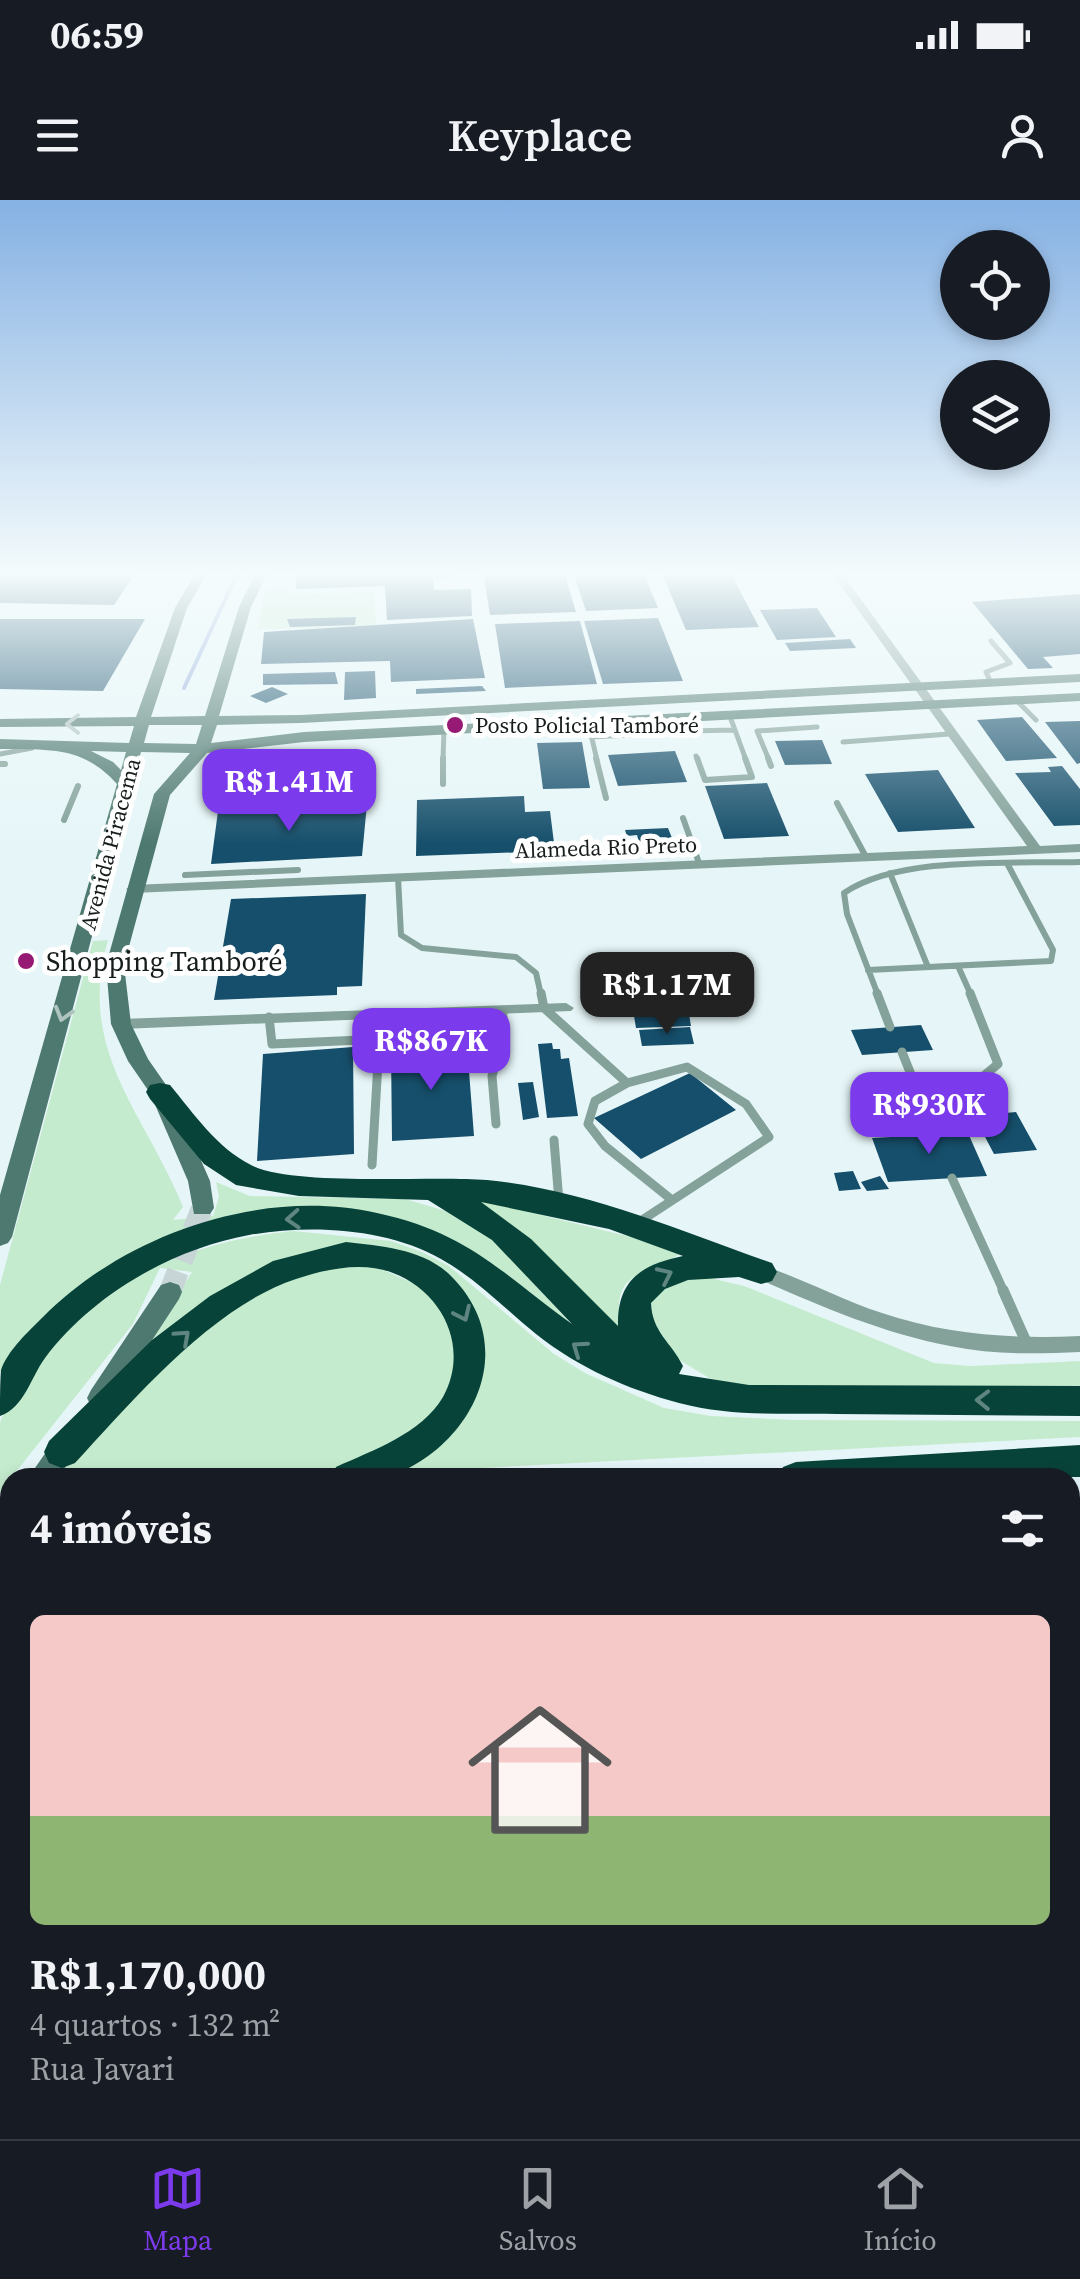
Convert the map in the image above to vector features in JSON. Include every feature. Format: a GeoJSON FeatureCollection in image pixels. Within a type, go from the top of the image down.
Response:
{"type":"FeatureCollection","features":[{"type":"Feature","properties":{"kind":"highway"},"geometry":{"type":"LineString","coordinates":[[160,1092],[215,1157],[247,1177],[299,1185],[489,1191],[634,1226],[761,1272]]}},
{"type":"Feature","properties":{"kind":"highway"},"geometry":{"type":"LineString","coordinates":[[410,1187],[478,1212],[513,1240],[608,1338],[668,1385]]}},
{"type":"Feature","properties":{"kind":"highway"},"geometry":{"type":"LineString","coordinates":[[0,1401],[43,1335],[73,1306],[124,1270],[160,1251],[223,1230],[305,1218],[370,1223],[439,1243],[600,1362],[704,1395],[1080,1402]]}},
{"type":"Feature","properties":{"kind":"highway"},"geometry":{"type":"LineString","coordinates":[[52,1465],[118,1392],[186,1334],[254,1284],[318,1259],[376,1257],[425,1273],[458,1302],[474,1345],[474,1369],[453,1415],[400,1457],[374,1468]]}},
{"type":"Feature","properties":{"kind":"highway"},"geometry":{"type":"LineString","coordinates":[[704,1395],[646,1347],[635,1328],[634,1300],[650,1281],[682,1267],[761,1272]]}},
{"type":"Feature","properties":{"kind":"highway"},"geometry":{"type":"LineString","coordinates":[[963,1468],[1080,1461]]}},
{"type":"Feature","properties":{"kind":"main road","name":"Avenida Piracema"},"geometry":{"type":"LineString","coordinates":[[0,1237],[8,1182],[160,662]]}},
{"type":"Feature","properties":{"kind":"main road","name":"Avenida Piracema"},"geometry":{"type":"LineString","coordinates":[[202,1208],[199,1181],[160,1092],[120,1024],[114,965],[162,794],[202,750],[229,662]]}},
{"type":"Feature","properties":{"kind":"main road"},"geometry":{"type":"LineString","coordinates":[[0,723],[301,719],[1080,678]]}},
{"type":"Feature","properties":{"kind":"main road"},"geometry":{"type":"LineString","coordinates":[[1027,681],[1022,690],[1040,699]]}},
{"type":"Feature","properties":{"kind":"main road"},"geometry":{"type":"LineString","coordinates":[[995,683],[1016,693],[1011,701]]}},
{"type":"Feature","properties":{"kind":"main road"},"geometry":{"type":"LineString","coordinates":[[882,688],[928,705]]}},
{"type":"Feature","properties":{"kind":"main road"},"geometry":{"type":"LineString","coordinates":[[0,744],[202,750],[304,736],[516,726],[589,729],[680,717],[732,722],[768,712],[1080,696]]}},
{"type":"Feature","properties":{"kind":"main road"},"geometry":{"type":"LineString","coordinates":[[510,708],[526,714],[516,726]]}},
{"type":"Feature","properties":{"kind":"main road"},"geometry":{"type":"LineString","coordinates":[[56,745],[98,759],[126,785]]}},
{"type":"Feature","properties":{"kind":"main road"},"geometry":{"type":"LineString","coordinates":[[52,1465],[139,1344],[170,1292]]}},
{"type":"Feature","properties":{"kind":"street"},"geometry":{"type":"LineString","coordinates":[[899,662],[1036,850]]}},
{"type":"Feature","properties":{"kind":"street","name":"Alameda Rio Preto"},"geometry":{"type":"LineString","coordinates":[[134,890],[185,876],[398,877],[1080,848]]}},
{"type":"Feature","properties":{"kind":"street"},"geometry":{"type":"LineString","coordinates":[[120,1024],[566,1008]]}},
{"type":"Feature","properties":{"kind":"street"},"geometry":{"type":"LineString","coordinates":[[761,1272],[848,1310],[930,1337],[990,1347],[1080,1344]]}},
{"type":"Feature","properties":{"kind":"lane"},"geometry":{"type":"LineString","coordinates":[[995,683],[986,672],[1010,662]]}},
{"type":"Feature","properties":{"kind":"lane"},"geometry":{"type":"LineString","coordinates":[[1011,701],[1036,720]]}},
{"type":"Feature","properties":{"kind":"lane"},"geometry":{"type":"LineString","coordinates":[[768,712],[776,729]]}},
{"type":"Feature","properties":{"kind":"lane"},"geometry":{"type":"LineString","coordinates":[[696,756],[705,780],[752,777],[732,722]]}},
{"type":"Feature","properties":{"kind":"lane"},"geometry":{"type":"LineString","coordinates":[[771,766],[755,732],[817,727]]}},
{"type":"Feature","properties":{"kind":"lane"},"geometry":{"type":"LineString","coordinates":[[442,784],[444,729]]}},
{"type":"Feature","properties":{"kind":"lane"},"geometry":{"type":"LineString","coordinates":[[606,798],[589,729],[670,733]]}},
{"type":"Feature","properties":{"kind":"lane"},"geometry":{"type":"LineString","coordinates":[[843,742],[949,734]]}},
{"type":"Feature","properties":{"kind":"lane"},"geometry":{"type":"LineString","coordinates":[[0,754],[56,745]]}},
{"type":"Feature","properties":{"kind":"lane"},"geometry":{"type":"LineString","coordinates":[[64,820],[78,786]]}},
{"type":"Feature","properties":{"kind":"lane"},"geometry":{"type":"LineString","coordinates":[[837,803],[866,857]]}},
{"type":"Feature","properties":{"kind":"lane"},"geometry":{"type":"LineString","coordinates":[[682,818],[699,863]]}},
{"type":"Feature","properties":{"kind":"lane"},"geometry":{"type":"LineString","coordinates":[[890,1028],[844,892],[851,883],[890,873],[1080,862]]}},
{"type":"Feature","properties":{"kind":"lane"},"geometry":{"type":"LineString","coordinates":[[868,970],[1051,961],[1053,950],[1008,865]]}},
{"type":"Feature","properties":{"kind":"lane"},"geometry":{"type":"LineString","coordinates":[[185,876],[298,870]]}},
{"type":"Feature","properties":{"kind":"lane"},"geometry":{"type":"LineString","coordinates":[[890,873],[928,967]]}},
{"type":"Feature","properties":{"kind":"lane"},"geometry":{"type":"LineString","coordinates":[[398,877],[401,935],[422,948],[516,957],[536,972],[544,1008],[627,1083]]}},
{"type":"Feature","properties":{"kind":"lane"},"geometry":{"type":"LineString","coordinates":[[917,1087],[980,1079],[998,1064],[996,1050],[958,966]]}},
{"type":"Feature","properties":{"kind":"lane"},"geometry":{"type":"LineString","coordinates":[[496,1124],[491,1068],[505,1031],[502,1010]]}},
{"type":"Feature","properties":{"kind":"lane"},"geometry":{"type":"LineString","coordinates":[[269,1018],[272,1044],[360,1040]]}},
{"type":"Feature","properties":{"kind":"lane"},"geometry":{"type":"LineString","coordinates":[[372,1165],[379,1046],[396,1041],[501,1038]]}},
{"type":"Feature","properties":{"kind":"lane"},"geometry":{"type":"LineString","coordinates":[[902,1052],[935,1134]]}},
{"type":"Feature","properties":{"kind":"lane"},"geometry":{"type":"LineString","coordinates":[[634,1226],[769,1137],[763,1122],[719,1082],[687,1067],[627,1083],[595,1101],[588,1124],[605,1146],[672,1200]]}},
{"type":"Feature","properties":{"kind":"lane"},"geometry":{"type":"LineString","coordinates":[[554,1140],[559,1206]]}},
{"type":"Feature","properties":{"kind":"lane"},"geometry":{"type":"LineString","coordinates":[[952,1178],[1028,1346]]}},
{"type":"Feature","properties":{"kind":"green space"},"geometry":{"type":"Polygon","coordinates":[[[108,940],[100,979],[107,1048],[183,1207],[173,1220],[213,1216],[219,1197],[216,1182],[250,1196],[405,1199],[473,1219],[578,1331],[481,1263],[299,1212],[103,1271],[39,1321],[0,1371],[0,1285],[93,941],[108,940]]]}},
{"type":"Feature","properties":{"kind":"green space"},"geometry":{"type":"Polygon","coordinates":[[[471,1198],[672,1247],[680,1254],[633,1277],[625,1285],[619,1310],[622,1330],[471,1198]]]}},
{"type":"Feature","properties":{"kind":"green space"},"geometry":{"type":"Polygon","coordinates":[[[294,1231],[391,1241],[422,1252],[449,1266],[554,1354],[585,1373],[664,1408],[711,1416],[793,1420],[1080,1421],[1080,1437],[479,1468],[407,1468],[440,1444],[469,1407],[435,1272],[287,1259],[211,1296],[148,1343],[192,1272],[160,1268],[133,1324],[19,1468],[0,1468],[1,1419],[41,1354],[69,1324],[136,1276],[173,1259],[253,1237],[294,1231]]]}},
{"type":"Feature","properties":{"kind":"green space"},"geometry":{"type":"Polygon","coordinates":[[[370,1264],[433,1292],[460,1348],[442,1412],[352,1465],[339,1468],[64,1468],[156,1370],[193,1337],[274,1286],[320,1270],[370,1264]]]}},
{"type":"Feature","properties":{"kind":"green space"},"geometry":{"type":"Polygon","coordinates":[[[706,1277],[744,1286],[934,1363],[971,1366],[1080,1361],[1080,1392],[743,1388],[709,1378],[658,1347],[644,1298],[654,1286],[706,1277]]]}},
{"type":"Feature","properties":{"kind":"building"},"geometry":{"type":"Polygon","coordinates":[[[0,662],[120,662],[103,691],[0,689],[0,662]]]}},
{"type":"Feature","properties":{"kind":"building"},"geometry":{"type":"Polygon","coordinates":[[[390,662],[482,662],[485,678],[391,682],[390,662]]]}},
{"type":"Feature","properties":{"kind":"building"},"geometry":{"type":"Polygon","coordinates":[[[501,662],[591,662],[597,684],[505,688],[501,662]]]}},
{"type":"Feature","properties":{"kind":"building"},"geometry":{"type":"Polygon","coordinates":[[[597,662],[676,662],[683,681],[603,684],[597,662]]]}},
{"type":"Feature","properties":{"kind":"building"},"geometry":{"type":"Polygon","coordinates":[[[1023,662],[1048,662],[1053,668],[1028,669],[1023,662]]]}},
{"type":"Feature","properties":{"kind":"building"},"geometry":{"type":"Polygon","coordinates":[[[375,671],[376,698],[344,700],[345,672],[375,671]]]}},
{"type":"Feature","properties":{"kind":"building"},"geometry":{"type":"Polygon","coordinates":[[[335,672],[338,684],[263,685],[263,674],[335,672]]]}},
{"type":"Feature","properties":{"kind":"building"},"geometry":{"type":"Polygon","coordinates":[[[482,686],[486,691],[416,694],[416,689],[482,686]]]}},
{"type":"Feature","properties":{"kind":"building"},"geometry":{"type":"Polygon","coordinates":[[[272,687],[288,694],[266,703],[250,696],[272,687]]]}},
{"type":"Feature","properties":{"kind":"building"},"geometry":{"type":"Polygon","coordinates":[[[1022,717],[1057,758],[1006,761],[977,720],[1022,717]]]}},
{"type":"Feature","properties":{"kind":"building"},"geometry":{"type":"Polygon","coordinates":[[[1080,721],[1080,763],[1077,764],[1045,722],[1080,721]]]}},
{"type":"Feature","properties":{"kind":"building"},"geometry":{"type":"Polygon","coordinates":[[[822,740],[832,764],[785,765],[775,741],[822,740]]]}},
{"type":"Feature","properties":{"kind":"building"},"geometry":{"type":"Polygon","coordinates":[[[582,742],[590,788],[543,789],[537,743],[582,742]]]}},
{"type":"Feature","properties":{"kind":"building"},"geometry":{"type":"Polygon","coordinates":[[[675,751],[687,782],[618,786],[608,755],[675,751]]]}},
{"type":"Feature","properties":{"kind":"building"},"geometry":{"type":"Polygon","coordinates":[[[336,760],[332,800],[233,805],[240,768],[336,760]]]}},
{"type":"Feature","properties":{"kind":"building"},"geometry":{"type":"Polygon","coordinates":[[[1062,766],[1080,789],[1080,825],[1054,826],[1015,773],[1051,772],[1048,767],[1062,766]]]}},
{"type":"Feature","properties":{"kind":"building"},"geometry":{"type":"Polygon","coordinates":[[[938,770],[975,828],[898,832],[865,774],[938,770]]]}},
{"type":"Feature","properties":{"kind":"building"},"geometry":{"type":"Polygon","coordinates":[[[767,783],[789,836],[724,839],[705,786],[767,783]]]}},
{"type":"Feature","properties":{"kind":"building"},"geometry":{"type":"Polygon","coordinates":[[[524,796],[525,812],[550,811],[555,851],[416,856],[417,800],[524,796]]]}},
{"type":"Feature","properties":{"kind":"building"},"geometry":{"type":"Polygon","coordinates":[[[367,804],[362,856],[211,864],[218,811],[367,804]]]}},
{"type":"Feature","properties":{"kind":"building"},"geometry":{"type":"Polygon","coordinates":[[[668,828],[674,843],[640,845],[637,835],[627,836],[625,830],[668,828]]]}},
{"type":"Feature","properties":{"kind":"building"},"geometry":{"type":"Polygon","coordinates":[[[366,894],[362,986],[337,987],[337,995],[214,1000],[231,899],[366,894]]]}},
{"type":"Feature","properties":{"kind":"building"},"geometry":{"type":"Polygon","coordinates":[[[689,1014],[691,1026],[636,1028],[634,1016],[689,1014]]]}},
{"type":"Feature","properties":{"kind":"building"},"geometry":{"type":"Polygon","coordinates":[[[921,1025],[933,1050],[862,1055],[851,1030],[921,1025]]]}},
{"type":"Feature","properties":{"kind":"building"},"geometry":{"type":"Polygon","coordinates":[[[690,1027],[694,1044],[642,1046],[639,1030],[690,1027]]]}},
{"type":"Feature","properties":{"kind":"building"},"geometry":{"type":"Polygon","coordinates":[[[552,1043],[553,1049],[560,1049],[561,1059],[569,1058],[578,1116],[547,1118],[538,1044],[552,1043]]]}},
{"type":"Feature","properties":{"kind":"building"},"geometry":{"type":"Polygon","coordinates":[[[467,1045],[474,1136],[392,1141],[391,1049],[467,1045]]]}},
{"type":"Feature","properties":{"kind":"building"},"geometry":{"type":"Polygon","coordinates":[[[353,1047],[354,1154],[257,1161],[263,1054],[353,1047]]]}},
{"type":"Feature","properties":{"kind":"building"},"geometry":{"type":"Polygon","coordinates":[[[690,1073],[736,1110],[641,1159],[594,1118],[690,1073]]]}},
{"type":"Feature","properties":{"kind":"building"},"geometry":{"type":"Polygon","coordinates":[[[533,1082],[539,1117],[523,1120],[518,1083],[533,1082]]]}},
{"type":"Feature","properties":{"kind":"building"},"geometry":{"type":"Polygon","coordinates":[[[1016,1112],[1037,1150],[994,1154],[974,1116],[1016,1112]]]}},
{"type":"Feature","properties":{"kind":"building"},"geometry":{"type":"Polygon","coordinates":[[[968,1133],[987,1176],[888,1182],[872,1138],[968,1133]]]}},
{"type":"Feature","properties":{"kind":"building"},"geometry":{"type":"Polygon","coordinates":[[[853,1171],[861,1189],[839,1191],[834,1173],[853,1171]]]}},
{"type":"Feature","properties":{"kind":"building"},"geometry":{"type":"Polygon","coordinates":[[[880,1176],[889,1189],[867,1191],[861,1182],[880,1176]]]}},
{"type":"Feature","properties":{"kind":"waterway"},"geometry":{"type":"LineString","coordinates":[[184,688],[196,662]]}},
{"type":"Feature","properties":{"kind":"tunnel"},"geometry":{"type":"LineString","coordinates":[[170,1292],[202,1208]]}},
{"type":"Feature","properties":{"kind":"place","name":"Posto Policial Tamboré"},"geometry":{"type":"Point","coordinates":[455,725]}},
{"type":"Feature","properties":{"kind":"place","name":"Shopping Tamboré"},"geometry":{"type":"Point","coordinates":[26,961]}}]}
